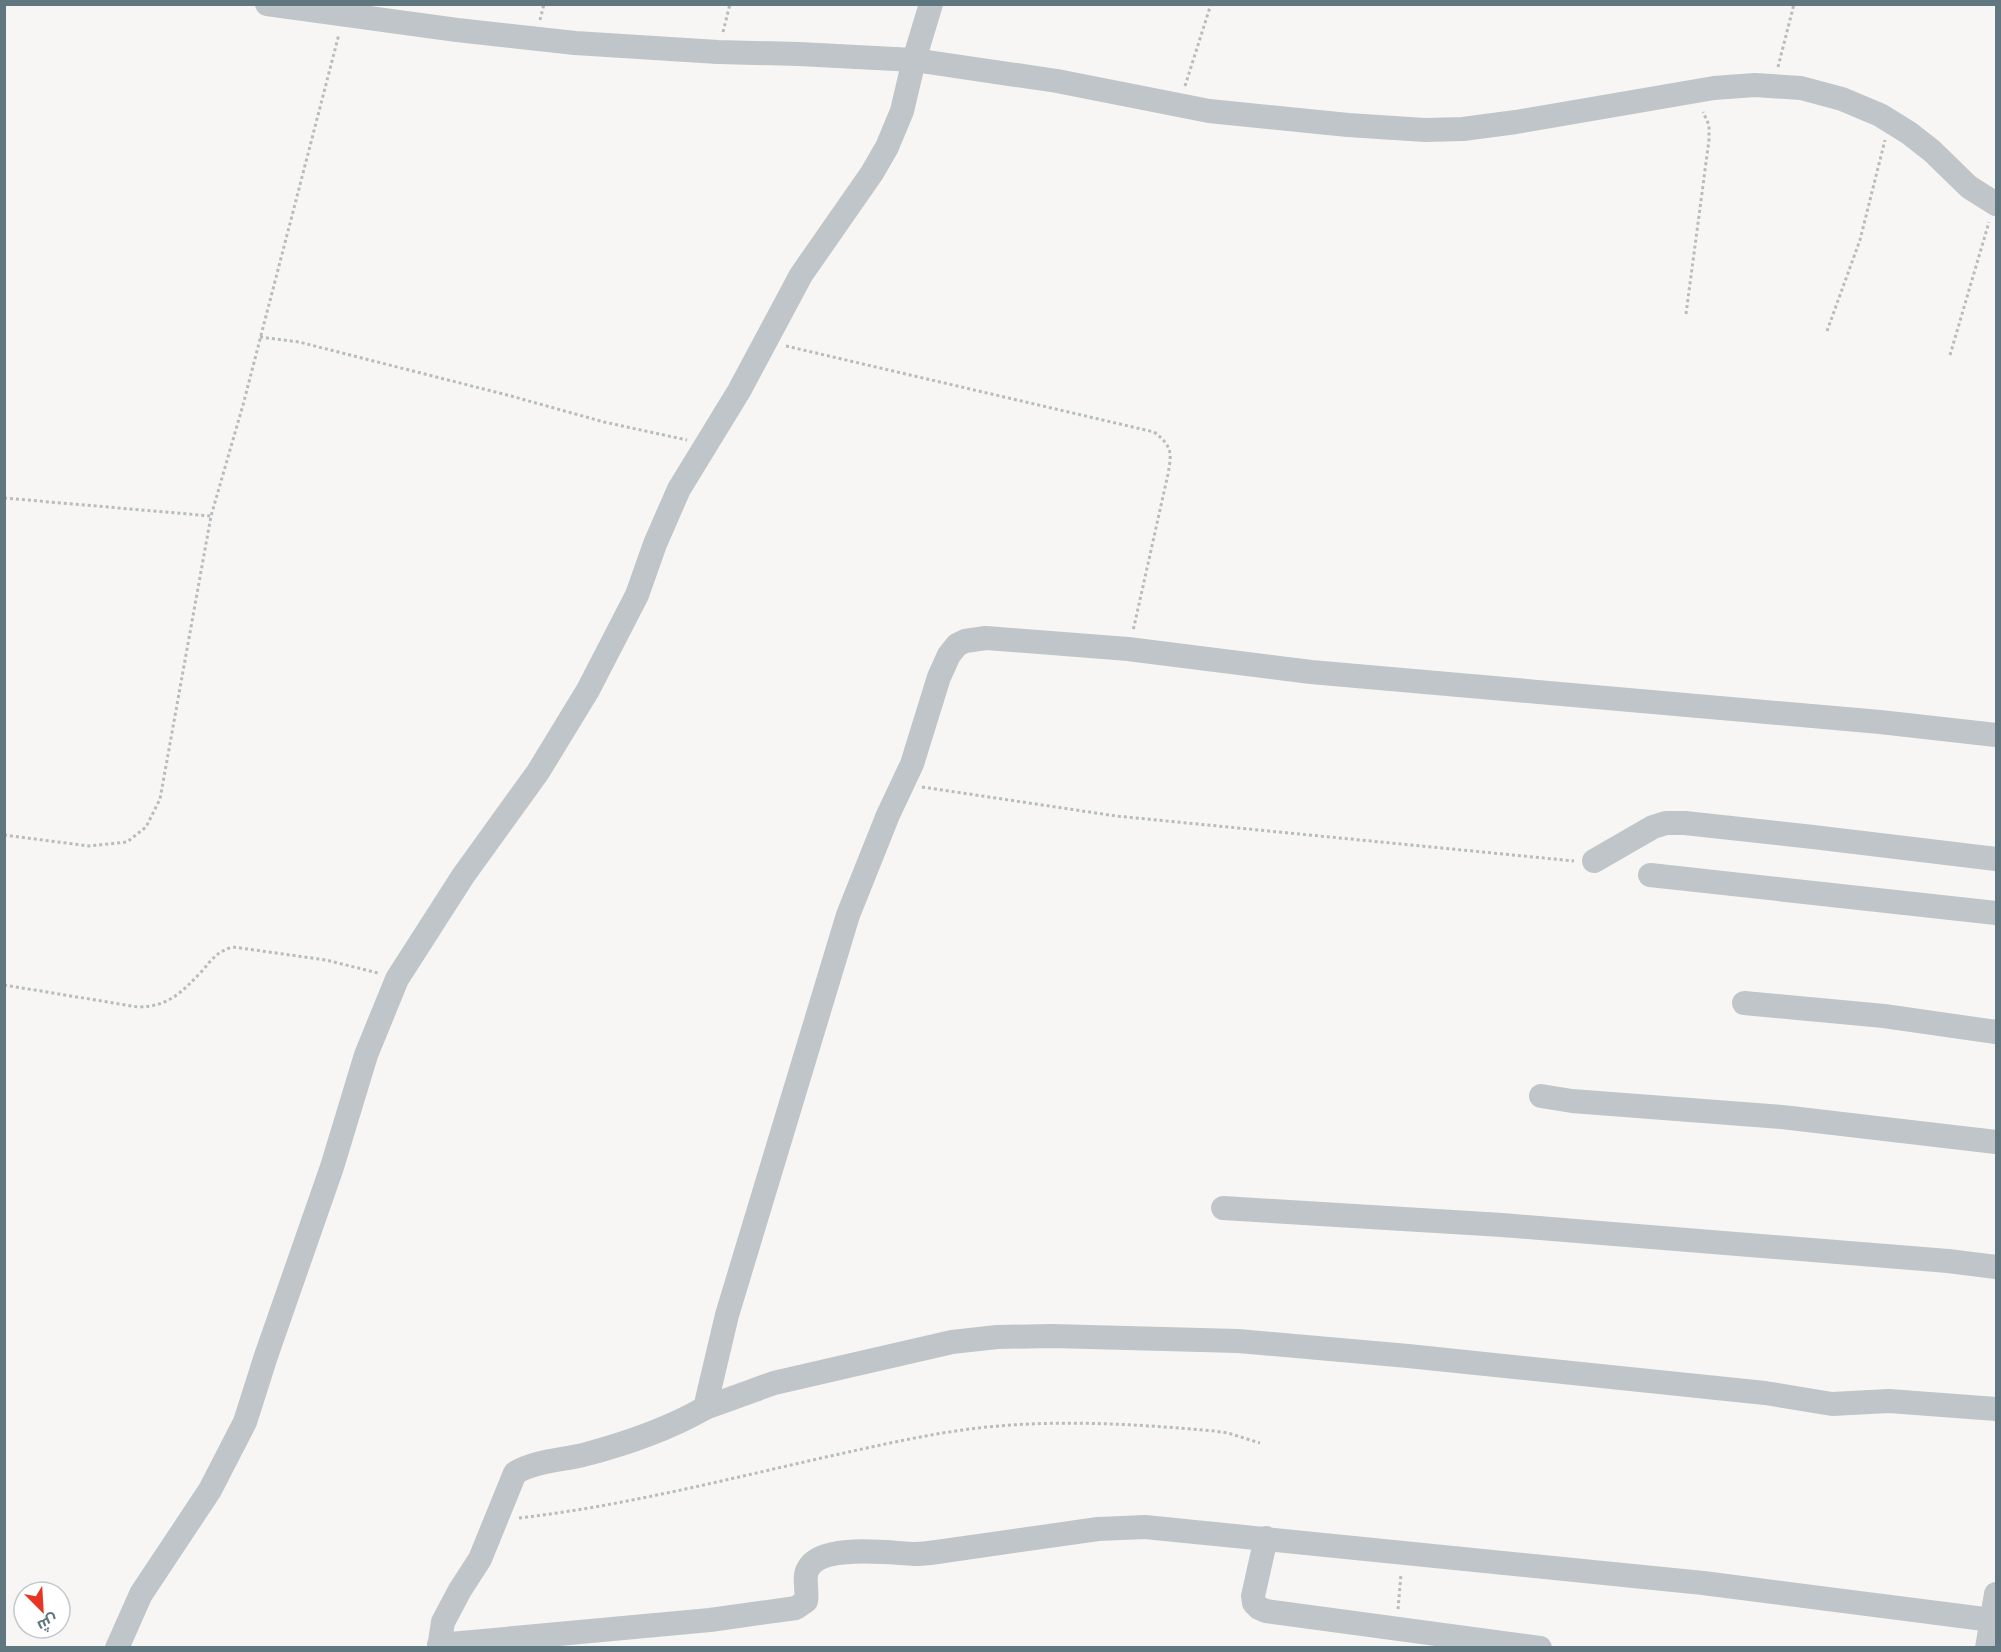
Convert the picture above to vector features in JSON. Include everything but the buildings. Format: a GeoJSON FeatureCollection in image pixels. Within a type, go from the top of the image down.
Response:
{"type":"FeatureCollection","features":[{"type":"Feature","properties":{"kind":"street"},"geometry":{"type":"LineString","coordinates":[[267,4],[575,43],[718,52],[914,60],[1057,81],[1209,111],[1425,130],[1463,129],[1516,122],[1692,92],[1755,84],[1801,88],[1842,99],[1909,132],[1969,187],[1996,204]]}},
{"type":"Feature","properties":{"kind":"street"},"geometry":{"type":"LineString","coordinates":[[117,1647],[141,1594],[210,1490],[245,1422],[323,1194],[369,1047],[397,979],[463,876],[538,772],[588,690],[637,595],[655,544],[679,489],[739,391],[801,275],[872,173],[887,147],[902,111],[931,4]]}},
{"type":"Feature","properties":{"kind":"street"},"geometry":{"type":"LineString","coordinates":[[705,1408],[728,1316],[848,915],[920,742],[939,676],[948,656],[957,645],[965,641],[986,638],[1128,649],[1311,672],[1880,722],[1996,735]]}},
{"type":"Feature","properties":{"kind":"street"},"geometry":{"type":"LineString","coordinates":[[1594,861],[1644,831],[1666,824],[1814,837],[1996,859]]}},
{"type":"Feature","properties":{"kind":"street"},"geometry":{"type":"LineString","coordinates":[[1650,875],[1996,913]]}},
{"type":"Feature","properties":{"kind":"street"},"geometry":{"type":"LineString","coordinates":[[1744,1003],[1787,1009],[1806,1008],[1884,1016],[1996,1032]]}},
{"type":"Feature","properties":{"kind":"street"},"geometry":{"type":"LineString","coordinates":[[1541,1096],[1572,1101],[1782,1118],[1996,1142]]}},
{"type":"Feature","properties":{"kind":"street"},"geometry":{"type":"LineString","coordinates":[[1224,1208],[1502,1224],[1996,1267]]}},
{"type":"Feature","properties":{"kind":"street"},"geometry":{"type":"LineString","coordinates":[[1992,1620],[1703,1583],[1144,1527],[1098,1529],[916,1554],[848,1551],[823,1557],[808,1567],[806,1601],[796,1608],[710,1620],[439,1646],[446,1616],[480,1559],[512,1478],[521,1470],[529,1466],[586,1454],[650,1434],[705,1408],[774,1383],[952,1342],[1052,1336],[1238,1341],[1765,1393],[1832,1404],[1889,1401],[1996,1409]]}},
{"type":"Feature","properties":{"kind":"street"},"geometry":{"type":"LineString","coordinates":[[1266,1539],[1253,1596],[1258,1608],[1396,1629],[1540,1647]]}},
{"type":"Feature","properties":{"kind":"street"},"geometry":{"type":"LineString","coordinates":[[1987,1647],[1996,1594]]}},
{"type":"Feature","properties":{"kind":"path"},"geometry":{"type":"LineString","coordinates":[[718,52],[730,4]]}},
{"type":"Feature","properties":{"kind":"path"},"geometry":{"type":"LineString","coordinates":[[1179,105],[1211,4]]}},
{"type":"Feature","properties":{"kind":"path"},"geometry":{"type":"LineString","coordinates":[[1775,86],[1794,4]]}},
{"type":"Feature","properties":{"kind":"path"},"geometry":{"type":"LineString","coordinates":[[4,835],[89,846],[127,842],[146,827],[160,799],[212,516],[330,76],[344,15]]}},
{"type":"Feature","properties":{"kind":"path"},"geometry":{"type":"LineString","coordinates":[[1686,314],[1709,140],[1709,125],[1692,92]]}},
{"type":"Feature","properties":{"kind":"path"},"geometry":{"type":"LineString","coordinates":[[1827,331],[1860,240],[1890,121]]}},
{"type":"Feature","properties":{"kind":"path"},"geometry":{"type":"LineString","coordinates":[[1950,355],[1996,204]]}},
{"type":"Feature","properties":{"kind":"path"},"geometry":{"type":"LineString","coordinates":[[260,337],[299,342],[630,428],[663,433],[706,445]]}},
{"type":"Feature","properties":{"kind":"path"},"geometry":{"type":"LineString","coordinates":[[764,341],[1154,432],[1165,440],[1170,448],[1168,474],[1128,649]]}},
{"type":"Feature","properties":{"kind":"path"},"geometry":{"type":"LineString","coordinates":[[4,498],[212,516]]}},
{"type":"Feature","properties":{"kind":"path"},"geometry":{"type":"LineString","coordinates":[[902,785],[1116,816],[1474,852],[1594,861]]}},
{"type":"Feature","properties":{"kind":"path"},"geometry":{"type":"LineString","coordinates":[[4,985],[138,1008],[150,1007],[161,1005],[175,996],[214,956],[233,947],[326,960],[397,979]]}},
{"type":"Feature","properties":{"kind":"path"},"geometry":{"type":"LineString","coordinates":[[496,1521],[648,1497],[891,1442],[979,1428],[1056,1422],[1096,1422],[1214,1431],[1260,1443]]}},
{"type":"Feature","properties":{"kind":"path"},"geometry":{"type":"LineString","coordinates":[[1396,1629],[1403,1553]]}}]}
